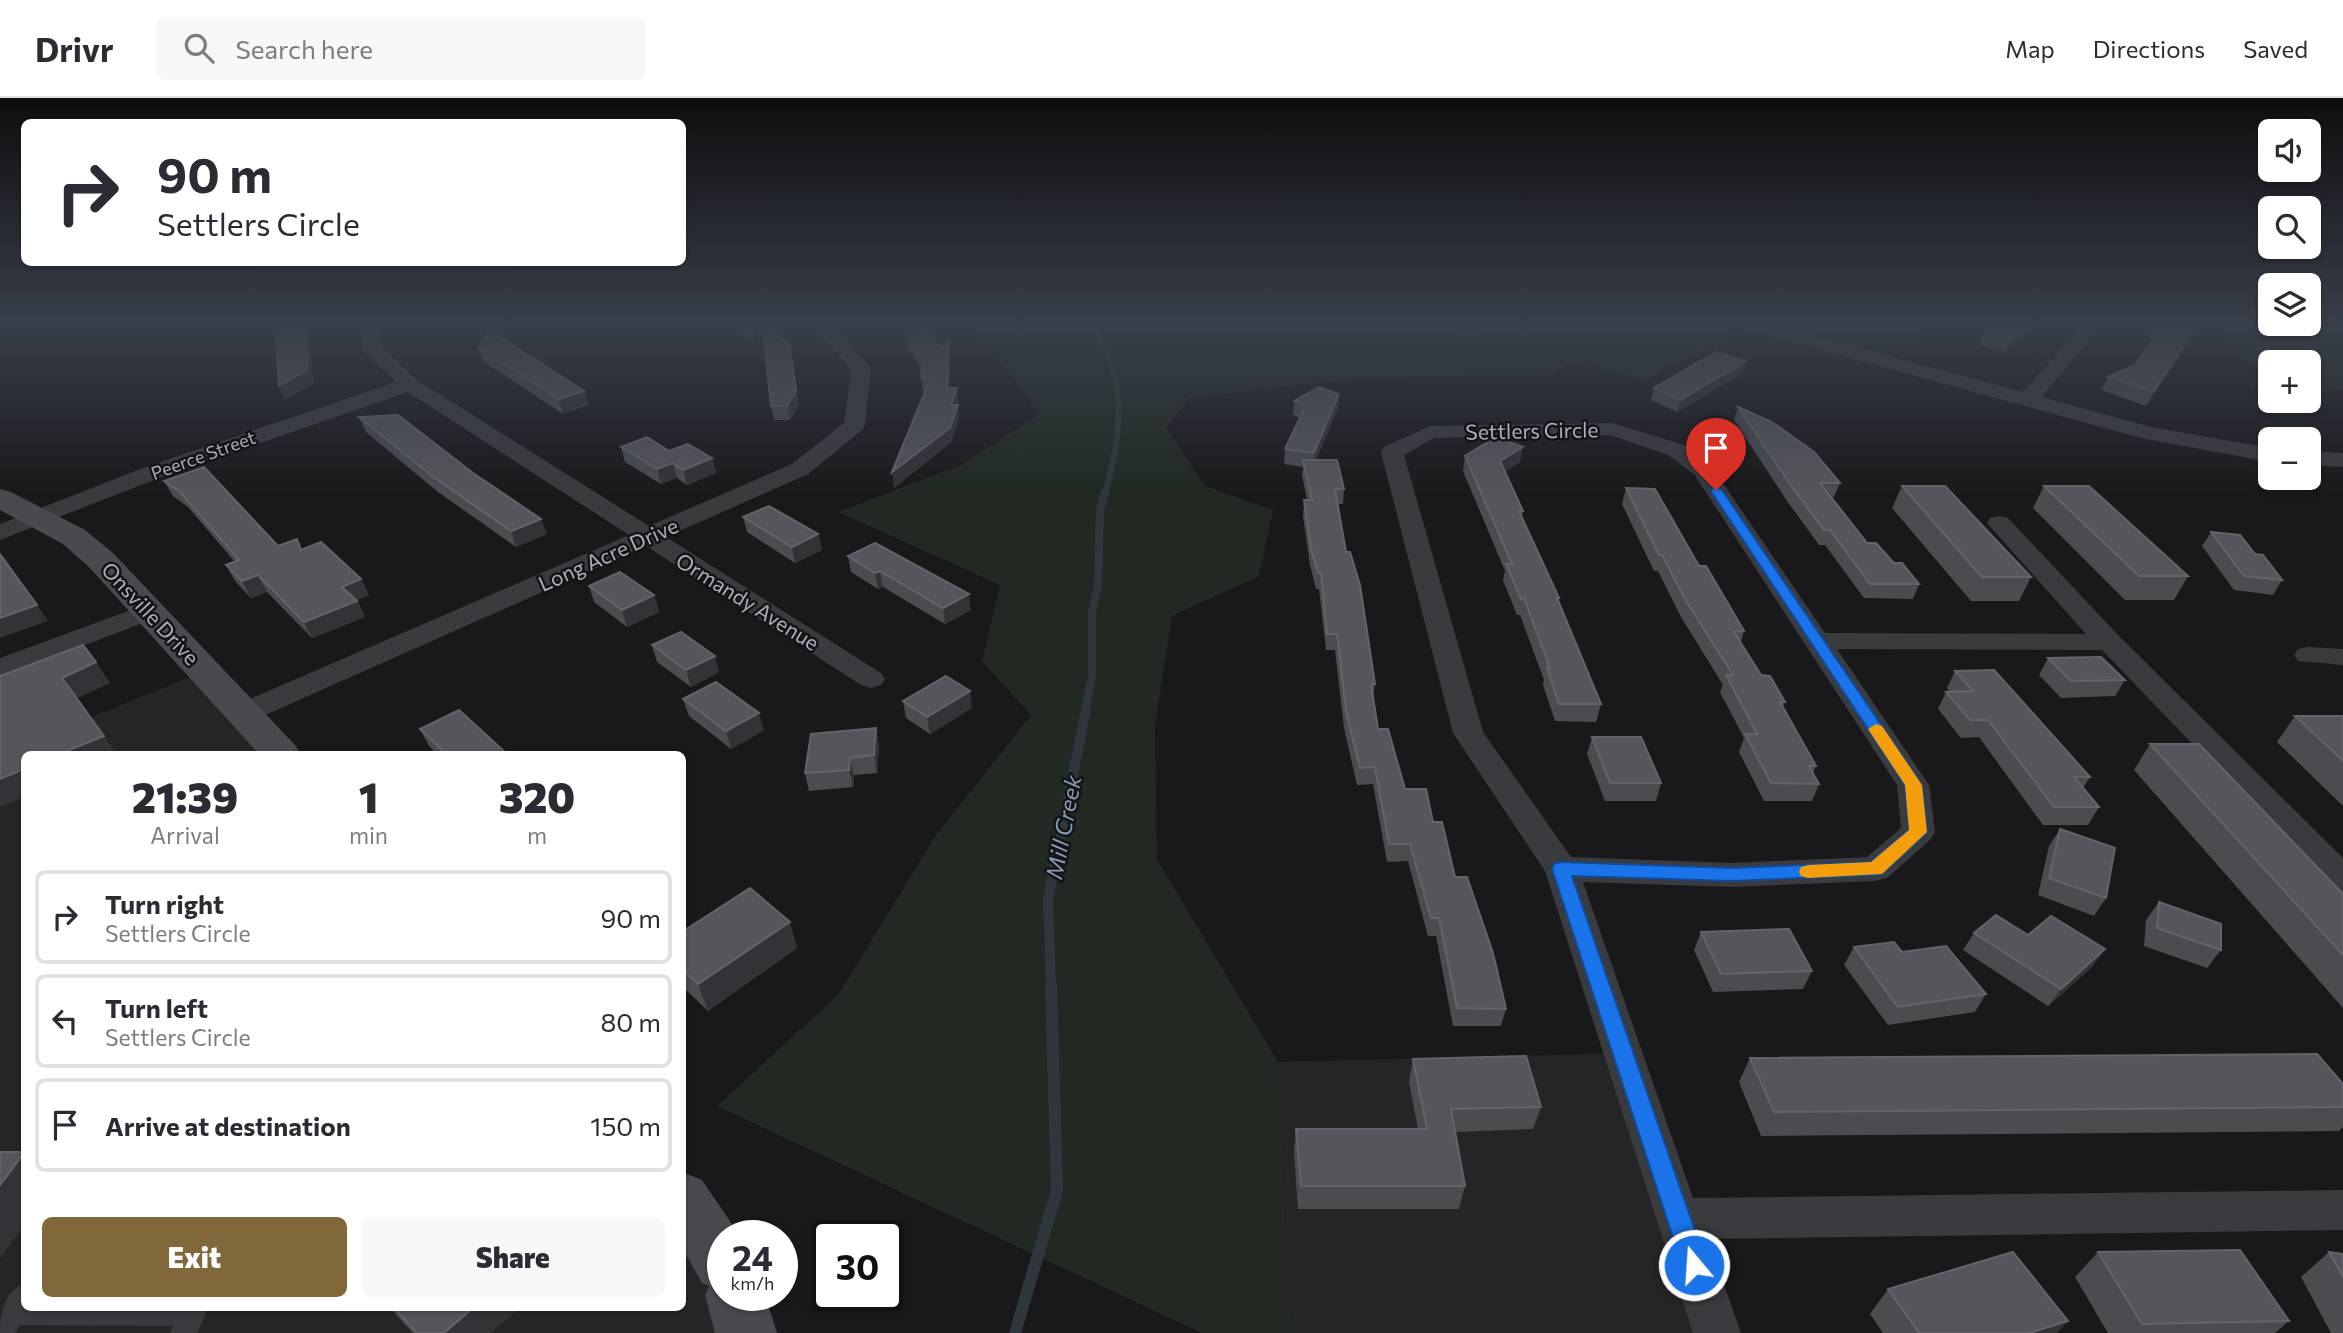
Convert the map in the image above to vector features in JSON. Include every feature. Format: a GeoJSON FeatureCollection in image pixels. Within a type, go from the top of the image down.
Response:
{"type":"FeatureCollection","features":[{"type":"Feature","properties":{"kind":"street","name":"Ormandy Avenue"},"geometry":{"type":"LineString","coordinates":[[405,380],[646,537],[871,679]]}},
{"type":"Feature","properties":{"kind":"street","name":"Long Acre Drive"},"geometry":{"type":"LineString","coordinates":[[244,713],[800,469],[854,425],[860,380]]}},
{"type":"Feature","properties":{"kind":"street"},"geometry":{"type":"LineString","coordinates":[[1953,380],[2149,433],[2258,454]]}},
{"type":"Feature","properties":{"kind":"street"},"geometry":{"type":"LineString","coordinates":[[2027,400],[2045,380]]}},
{"type":"Feature","properties":{"kind":"street","name":"Peerce Street"},"geometry":{"type":"LineString","coordinates":[[0,533],[151,473],[410,384]]}},
{"type":"Feature","properties":{"kind":"street","name":"Settlers Circle"},"geometry":{"type":"LineString","coordinates":[[1561,869],[1732,875],[1875,869],[1918,832],[1913,785],[1702,469],[1676,450],[1612,429],[1430,432],[1392,452],[1468,733],[1561,869],[1717,1333]]}},
{"type":"Feature","properties":{"kind":"street"},"geometry":{"type":"LineString","coordinates":[[2321,458],[2343,460]]}},
{"type":"Feature","properties":{"kind":"street","name":"Onsville Drive"},"geometry":{"type":"LineString","coordinates":[[0,498],[42,518],[87,547],[150,611],[278,751]]}},
{"type":"Feature","properties":{"kind":"street"},"geometry":{"type":"LineString","coordinates":[[1999,523],[2109,642],[2343,879]]}},
{"type":"Feature","properties":{"kind":"street"},"geometry":{"type":"LineString","coordinates":[[0,668],[150,611]]}},
{"type":"Feature","properties":{"kind":"street"},"geometry":{"type":"LineString","coordinates":[[1817,641],[2109,642]]}},
{"type":"Feature","properties":{"kind":"street"},"geometry":{"type":"LineString","coordinates":[[2308,655],[2343,657]]}},
{"type":"Feature","properties":{"kind":"street"},"geometry":{"type":"LineString","coordinates":[[686,1204],[707,1234]]}},
{"type":"Feature","properties":{"kind":"street"},"geometry":{"type":"LineString","coordinates":[[1679,1219],[2343,1210]]}},
{"type":"Feature","properties":{"kind":"street"},"geometry":{"type":"LineString","coordinates":[[739,1311],[746,1333]]}},
{"type":"Feature","properties":{"kind":"lane"},"geometry":{"type":"LineString","coordinates":[[13,1314],[192,1318]]}},
{"type":"Feature","properties":{"kind":"shaded area"},"geometry":{"type":"Polygon","coordinates":[[[1013,380],[1346,380],[1190,398],[1166,427],[1205,486],[1273,510],[1259,576],[1172,616],[1155,726],[1157,859],[1278,1062],[1291,1333],[1202,1333],[717,1106],[838,995],[936,835],[1031,715],[982,661],[1000,585],[838,512],[961,465],[1040,414],[1013,380]]]}},
{"type":"Feature","properties":{"kind":"shaded area"},"geometry":{"type":"Polygon","coordinates":[[[2321,380],[2343,380],[2343,391],[2321,390],[2321,380]]]}},
{"type":"Feature","properties":{"kind":"shaded area"},"geometry":{"type":"Polygon","coordinates":[[[205,671],[278,751],[21,751],[21,1311],[686,1311],[686,1205],[707,1256],[707,1311],[733,1311],[746,1333],[0,1333],[0,754],[205,671]]]}},
{"type":"Feature","properties":{"kind":"shaded area"},"geometry":{"type":"Polygon","coordinates":[[[1637,1053],[1717,1333],[1291,1333],[1278,1062],[1637,1053]]]}},
{"type":"Feature","properties":{"kind":"building"},"geometry":{"type":"Polygon","coordinates":[[[279,380],[290,380],[279,386],[279,380]]]}},
{"type":"Feature","properties":{"kind":"building"},"geometry":{"type":"Polygon","coordinates":[[[529,380],[566,380],[584,391],[559,399],[529,380]]]}},
{"type":"Feature","properties":{"kind":"building"},"geometry":{"type":"Polygon","coordinates":[[[768,380],[795,380],[796,391],[787,406],[771,406],[768,380]]]}},
{"type":"Feature","properties":{"kind":"building"},"geometry":{"type":"Polygon","coordinates":[[[930,380],[947,380],[947,388],[957,388],[951,405],[958,405],[950,428],[892,472],[930,380]]]}},
{"type":"Feature","properties":{"kind":"building"},"geometry":{"type":"Polygon","coordinates":[[[1668,380],[1714,380],[1680,400],[1654,388],[1668,380]]]}},
{"type":"Feature","properties":{"kind":"building"},"geometry":{"type":"Polygon","coordinates":[[[2116,380],[2161,380],[2153,392],[2116,380]]]}},
{"type":"Feature","properties":{"kind":"building"},"geometry":{"type":"Polygon","coordinates":[[[1319,387],[1339,394],[1314,453],[1285,449],[1306,405],[1294,401],[1319,387]]]}},
{"type":"Feature","properties":{"kind":"building"},"geometry":{"type":"Polygon","coordinates":[[[1738,407],[1772,422],[1814,452],[1840,483],[1820,483],[1867,543],[1876,543],[1894,563],[1902,563],[1919,584],[1870,584],[1830,530],[1824,530],[1738,407]]]}},
{"type":"Feature","properties":{"kind":"building"},"geometry":{"type":"Polygon","coordinates":[[[398,415],[473,473],[541,519],[511,531],[432,476],[359,417],[398,415]]]}},
{"type":"Feature","properties":{"kind":"building"},"geometry":{"type":"Polygon","coordinates":[[[647,437],[669,451],[688,444],[712,458],[683,470],[673,463],[657,469],[621,447],[647,437]]]}},
{"type":"Feature","properties":{"kind":"building"},"geometry":{"type":"Polygon","coordinates":[[[1496,437],[1523,447],[1500,461],[1601,704],[1559,704],[1547,668],[1550,668],[1524,598],[1521,599],[1506,564],[1512,564],[1465,456],[1496,437]]]}},
{"type":"Feature","properties":{"kind":"building"},"geometry":{"type":"Polygon","coordinates":[[[1303,460],[1337,460],[1344,489],[1335,489],[1346,552],[1350,552],[1360,585],[1375,684],[1371,684],[1378,729],[1388,729],[1405,789],[1426,789],[1433,822],[1442,822],[1455,877],[1467,877],[1493,953],[1506,1009],[1457,1008],[1439,918],[1431,918],[1410,844],[1389,844],[1375,767],[1360,768],[1346,711],[1337,634],[1327,634],[1321,573],[1318,573],[1311,549],[1304,500],[1312,500],[1303,460]]]}},
{"type":"Feature","properties":{"kind":"building"},"geometry":{"type":"Polygon","coordinates":[[[204,467],[278,546],[297,539],[301,550],[321,542],[361,579],[342,587],[357,601],[304,622],[258,575],[242,581],[226,565],[239,560],[180,492],[164,481],[204,467]]]}},
{"type":"Feature","properties":{"kind":"building"},"geometry":{"type":"Polygon","coordinates":[[[1902,486],[1945,486],[2031,577],[1982,577],[1902,486]]]}},
{"type":"Feature","properties":{"kind":"building"},"geometry":{"type":"Polygon","coordinates":[[[2044,486],[2089,486],[2188,576],[2139,576],[2044,486]]]}},
{"type":"Feature","properties":{"kind":"building"},"geometry":{"type":"Polygon","coordinates":[[[1626,488],[1655,489],[1699,566],[1706,566],[1744,631],[1734,632],[1761,675],[1770,676],[1785,702],[1780,702],[1816,766],[1809,766],[1819,784],[1771,783],[1745,734],[1757,734],[1726,675],[1733,675],[1686,601],[1662,555],[1659,555],[1626,488]]]}},
{"type":"Feature","properties":{"kind":"building"},"geometry":{"type":"Polygon","coordinates":[[[769,506],[818,534],[792,547],[743,517],[769,506]]]}},
{"type":"Feature","properties":{"kind":"building"},"geometry":{"type":"Polygon","coordinates":[[[2211,532],[2240,535],[2255,554],[2263,555],[2282,580],[2244,576],[2211,532]]]}},
{"type":"Feature","properties":{"kind":"building"},"geometry":{"type":"Polygon","coordinates":[[[875,543],[969,594],[943,608],[880,571],[875,573],[848,556],[875,543]]]}},
{"type":"Feature","properties":{"kind":"building"},"geometry":{"type":"Polygon","coordinates":[[[0,554],[37,605],[0,618],[0,554]]]}},
{"type":"Feature","properties":{"kind":"building"},"geometry":{"type":"Polygon","coordinates":[[[620,572],[654,595],[622,610],[589,586],[620,572]]]}},
{"type":"Feature","properties":{"kind":"building"},"geometry":{"type":"Polygon","coordinates":[[[681,632],[715,656],[686,670],[652,645],[681,632]]]}},
{"type":"Feature","properties":{"kind":"building"},"geometry":{"type":"Polygon","coordinates":[[[83,645],[96,662],[62,678],[104,736],[66,751],[21,751],[21,770],[0,779],[0,676],[83,645]]]}},
{"type":"Feature","properties":{"kind":"building"},"geometry":{"type":"Polygon","coordinates":[[[2101,657],[2125,680],[2071,681],[2048,658],[2101,657]]]}},
{"type":"Feature","properties":{"kind":"building"},"geometry":{"type":"Polygon","coordinates":[[[1994,670],[2090,777],[2074,777],[2099,807],[2054,807],[1988,720],[1970,720],[1946,692],[1973,691],[1955,671],[1994,670]]]}},
{"type":"Feature","properties":{"kind":"building"},"geometry":{"type":"Polygon","coordinates":[[[946,676],[970,691],[927,717],[903,701],[946,676]]]}},
{"type":"Feature","properties":{"kind":"building"},"geometry":{"type":"Polygon","coordinates":[[[716,682],[759,713],[726,731],[683,699],[716,682]]]}},
{"type":"Feature","properties":{"kind":"building"},"geometry":{"type":"Polygon","coordinates":[[[459,710],[504,751],[443,751],[420,729],[459,710]]]}},
{"type":"Feature","properties":{"kind":"building"},"geometry":{"type":"Polygon","coordinates":[[[2295,716],[2343,716],[2343,761],[2295,716]]]}},
{"type":"Feature","properties":{"kind":"building"},"geometry":{"type":"Polygon","coordinates":[[[876,728],[874,755],[850,758],[849,770],[805,773],[811,734],[876,728]]]}},
{"type":"Feature","properties":{"kind":"building"},"geometry":{"type":"Polygon","coordinates":[[[1592,737],[1641,737],[1661,783],[1610,783],[1592,737]]]}},
{"type":"Feature","properties":{"kind":"building"},"geometry":{"type":"Polygon","coordinates":[[[2150,744],[2199,744],[2343,894],[2343,955],[2150,744]]]}},
{"type":"Feature","properties":{"kind":"building"},"geometry":{"type":"Polygon","coordinates":[[[2060,829],[2115,848],[2106,898],[2049,878],[2060,829]]]}},
{"type":"Feature","properties":{"kind":"building"},"geometry":{"type":"Polygon","coordinates":[[[750,888],[790,922],[698,984],[686,973],[686,929],[750,888]]]}},
{"type":"Feature","properties":{"kind":"building"},"geometry":{"type":"Polygon","coordinates":[[[2159,902],[2221,924],[2221,950],[2157,928],[2159,902]]]}},
{"type":"Feature","properties":{"kind":"building"},"geometry":{"type":"Polygon","coordinates":[[[1996,915],[2028,935],[2051,916],[2105,949],[2061,989],[1974,933],[1996,915]]]}},
{"type":"Feature","properties":{"kind":"building"},"geometry":{"type":"Polygon","coordinates":[[[1789,929],[1812,971],[1721,974],[1701,932],[1789,929]]]}},
{"type":"Feature","properties":{"kind":"building"},"geometry":{"type":"Polygon","coordinates":[[[1894,942],[1902,952],[1946,946],[1986,994],[1898,1007],[1854,947],[1894,942]]]}},
{"type":"Feature","properties":{"kind":"building"},"geometry":{"type":"Polygon","coordinates":[[[2317,1054],[2343,1084],[2343,1107],[1774,1112],[1750,1058],[2317,1054]]]}},
{"type":"Feature","properties":{"kind":"building"},"geometry":{"type":"Polygon","coordinates":[[[1526,1056],[1541,1107],[1451,1109],[1465,1186],[1301,1186],[1296,1129],[1427,1129],[1413,1059],[1526,1056]]]}},
{"type":"Feature","properties":{"kind":"building"},"geometry":{"type":"Polygon","coordinates":[[[0,1152],[21,1152],[21,1157],[0,1185],[0,1152]]]}},
{"type":"Feature","properties":{"kind":"building"},"geometry":{"type":"Polygon","coordinates":[[[2240,1250],[2289,1321],[2142,1324],[2098,1252],[2240,1250]]]}},
{"type":"Feature","properties":{"kind":"building"},"geometry":{"type":"Polygon","coordinates":[[[2013,1252],[2068,1321],[2029,1333],[1919,1333],[1888,1289],[2013,1252]]]}},
{"type":"Feature","properties":{"kind":"building"},"geometry":{"type":"Polygon","coordinates":[[[2329,1252],[2343,1254],[2343,1277],[2329,1252]]]}},
{"type":"Feature","properties":{"kind":"building"},"geometry":{"type":"Polygon","coordinates":[[[397,1311],[469,1311],[444,1333],[417,1333],[397,1311]]]}},
{"type":"Feature","properties":{"kind":"waterway","name":"Mill Creek"},"geometry":{"type":"LineString","coordinates":[[1105,494],[1115,452],[1118,422],[1118,393],[1115,380]]}},
{"type":"Feature","properties":{"kind":"waterway","name":"Mill Creek"},"geometry":{"type":"LineString","coordinates":[[1085,710],[1092,676],[1092,611],[1098,587],[1100,510],[1105,492]]}},
{"type":"Feature","properties":{"kind":"waterway","name":"Mill Creek"},"geometry":{"type":"LineString","coordinates":[[1051,985],[1048,900],[1086,709]]}},
{"type":"Feature","properties":{"kind":"waterway","name":"Mill Creek"},"geometry":{"type":"LineString","coordinates":[[1015,1333],[1057,1190],[1051,984]]}},
{"type":"Feature","properties":{"kind":"slow traffic"},"geometry":{"type":"LineString","coordinates":[[1808,872],[1875,869],[1918,832],[1913,785],[1876,729]]}},
{"type":"Feature","properties":{"kind":"route"},"geometry":{"type":"LineString","coordinates":[[1694,1265],[1561,869],[1732,875],[1875,869],[1918,832],[1913,785],[1716,490]]}}]}
